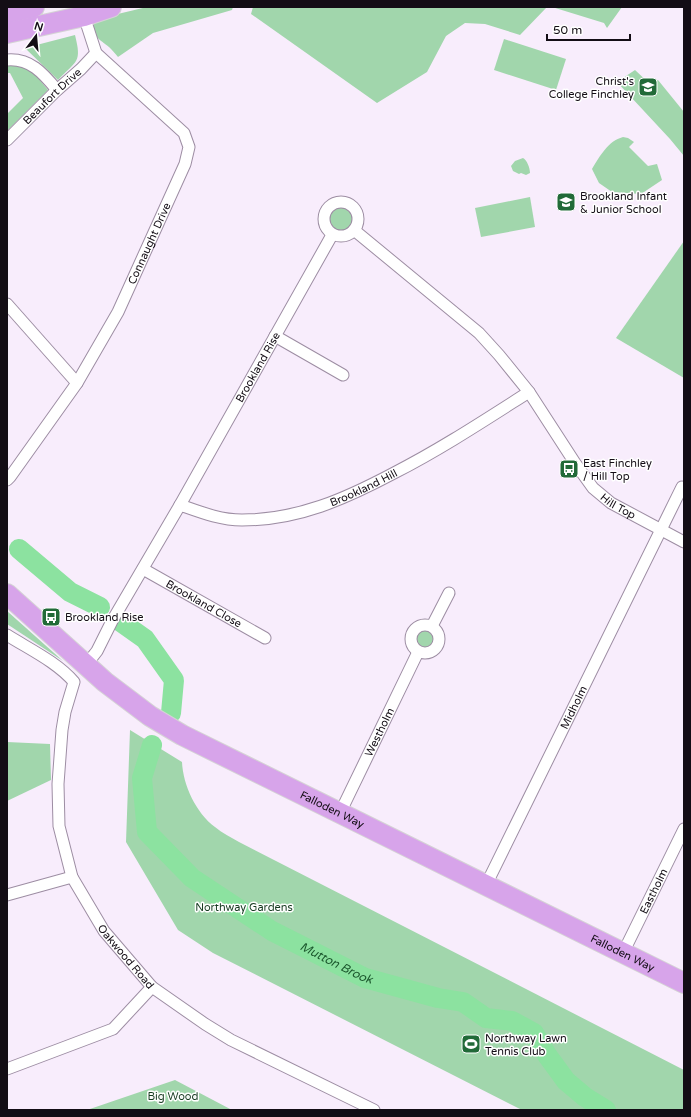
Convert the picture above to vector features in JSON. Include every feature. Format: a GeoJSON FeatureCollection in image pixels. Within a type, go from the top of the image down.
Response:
{"type":"FeatureCollection","features":[{"type":"Feature","properties":{"kind":"highway"},"geometry":{"type":"LineString","coordinates":[[7,13],[34,7]]}},
{"type":"Feature","properties":{"kind":"highway"},"geometry":{"type":"LineString","coordinates":[[7,33],[84,16],[111,7]]}},
{"type":"Feature","properties":{"kind":"highway","name":"Falloden Way"},"geometry":{"type":"LineString","coordinates":[[7,594],[105,682],[150,716],[182,735],[684,983]]}},
{"type":"Feature","properties":{"kind":"street","name":"Connaught Drive"},"geometry":{"type":"LineString","coordinates":[[7,480],[76,383],[118,312],[185,164],[189,147],[184,133],[96,53],[84,16]]}},
{"type":"Feature","properties":{"kind":"street","name":"Beaufort Drive"},"geometry":{"type":"LineString","coordinates":[[7,140],[96,53]]}},
{"type":"Feature","properties":{"kind":"street"},"geometry":{"type":"LineString","coordinates":[[7,60],[15,59],[30,64],[44,75],[57,90]]}},
{"type":"Feature","properties":{"kind":"street"},"geometry":{"type":"LineString","coordinates":[[337,202],[348,203],[356,210],[358,220],[354,230],[346,236],[332,235],[325,227],[323,217],[328,207],[337,202]]}},
{"type":"Feature","properties":{"kind":"street"},"geometry":{"type":"LineString","coordinates":[[354,230],[479,333],[529,392]]}},
{"type":"Feature","properties":{"kind":"street","name":"Brookland Rise"},"geometry":{"type":"LineString","coordinates":[[86,665],[97,651],[112,621],[180,505],[332,235]]}},
{"type":"Feature","properties":{"kind":"street"},"geometry":{"type":"LineString","coordinates":[[7,304],[76,383]]}},
{"type":"Feature","properties":{"kind":"street"},"geometry":{"type":"LineString","coordinates":[[275,336],[343,375]]}},
{"type":"Feature","properties":{"kind":"street","name":"Brookland Hill"},"geometry":{"type":"LineString","coordinates":[[180,505],[211,516],[241,520],[277,517],[315,509],[358,492],[428,456],[529,392]]}},
{"type":"Feature","properties":{"kind":"street","name":"Hill Top"},"geometry":{"type":"LineString","coordinates":[[529,392],[575,463],[594,488],[611,503],[684,542]]}},
{"type":"Feature","properties":{"kind":"street","name":"Midholm"},"geometry":{"type":"LineString","coordinates":[[486,885],[682,487]]}},
{"type":"Feature","properties":{"kind":"street","name":"Brookland Close"},"geometry":{"type":"LineString","coordinates":[[143,569],[265,638]]}},
{"type":"Feature","properties":{"kind":"street"},"geometry":{"type":"LineString","coordinates":[[432,626],[449,593]]}},
{"type":"Feature","properties":{"kind":"street"},"geometry":{"type":"LineString","coordinates":[[426,624],[432,626],[437,630],[440,636],[436,648],[425,654],[418,652],[411,643],[412,632],[421,625],[426,624]]}},
{"type":"Feature","properties":{"kind":"street","name":"Oakwood Road"},"geometry":{"type":"LineString","coordinates":[[7,635],[53,664],[68,675],[74,682],[65,712],[62,730],[58,784],[59,826],[72,877],[104,931],[152,987],[206,1024],[231,1040],[374,1110]]}},
{"type":"Feature","properties":{"kind":"street","name":"Westholm"},"geometry":{"type":"LineString","coordinates":[[340,813],[418,652]]}},
{"type":"Feature","properties":{"kind":"street","name":"Eastholm"},"geometry":{"type":"LineString","coordinates":[[623,953],[684,829]]}},
{"type":"Feature","properties":{"kind":"street"},"geometry":{"type":"LineString","coordinates":[[7,895],[72,877]]}},
{"type":"Feature","properties":{"kind":"street"},"geometry":{"type":"LineString","coordinates":[[7,1069],[113,1029],[152,987]]}},
{"type":"Feature","properties":{"kind":"green space"},"geometry":{"type":"Polygon","coordinates":[[[147,7],[233,7],[232,10],[153,33],[118,57],[96,35],[94,24],[101,18],[147,7]]]}},
{"type":"Feature","properties":{"kind":"green space"},"geometry":{"type":"Polygon","coordinates":[[[253,7],[547,7],[520,35],[485,24],[465,23],[446,36],[427,72],[377,103],[251,14],[253,7]]]}},
{"type":"Feature","properties":{"kind":"green space"},"geometry":{"type":"Polygon","coordinates":[[[552,7],[622,7],[607,28],[604,23],[552,7]]]}},
{"type":"Feature","properties":{"kind":"green space"},"geometry":{"type":"Polygon","coordinates":[[[75,35],[78,56],[74,64],[58,80],[25,48],[75,35]]]}},
{"type":"Feature","properties":{"kind":"green space"},"geometry":{"type":"Polygon","coordinates":[[[504,39],[566,59],[556,90],[494,70],[504,39]]]}},
{"type":"Feature","properties":{"kind":"green space"},"geometry":{"type":"Polygon","coordinates":[[[16,63],[30,68],[48,90],[7,131],[7,114],[23,98],[10,73],[7,73],[7,65],[16,63]]]}},
{"type":"Feature","properties":{"kind":"green space"},"geometry":{"type":"Polygon","coordinates":[[[635,70],[651,85],[658,80],[684,112],[684,156],[617,82],[635,70]]]}},
{"type":"Feature","properties":{"kind":"green space"},"geometry":{"type":"Polygon","coordinates":[[[623,137],[634,142],[629,147],[648,166],[657,164],[662,180],[641,194],[612,192],[599,183],[592,169],[601,154],[609,145],[623,137]]]}},
{"type":"Feature","properties":{"kind":"green space"},"geometry":{"type":"Polygon","coordinates":[[[523,158],[527,162],[530,171],[530,173],[526,175],[513,171],[511,166],[515,161],[523,158]]]}},
{"type":"Feature","properties":{"kind":"green space"},"geometry":{"type":"Polygon","coordinates":[[[530,197],[535,227],[481,237],[475,208],[530,197]]]}},
{"type":"Feature","properties":{"kind":"green space"},"geometry":{"type":"Polygon","coordinates":[[[341,207],[350,210],[353,219],[350,228],[341,231],[332,228],[329,219],[332,210],[341,207]]]}},
{"type":"Feature","properties":{"kind":"green space"},"geometry":{"type":"Polygon","coordinates":[[[684,241],[684,378],[616,338],[684,241]]]}},
{"type":"Feature","properties":{"kind":"green space"},"geometry":{"type":"Polygon","coordinates":[[[7,611],[63,661],[7,624],[7,611]]]}},
{"type":"Feature","properties":{"kind":"green space"},"geometry":{"type":"Polygon","coordinates":[[[425,629],[432,632],[435,639],[432,646],[425,649],[418,646],[415,639],[418,632],[425,629]]]}},
{"type":"Feature","properties":{"kind":"green space","name":"Northway Gardens"},"geometry":{"type":"Polygon","coordinates":[[[130,730],[182,762],[185,780],[196,806],[208,821],[224,833],[684,1070],[684,1110],[522,1110],[213,953],[178,930],[126,842],[130,730]]]}},
{"type":"Feature","properties":{"kind":"green space"},"geometry":{"type":"Polygon","coordinates":[[[7,742],[50,744],[51,780],[7,801],[7,742]]]}},
{"type":"Feature","properties":{"kind":"green space","name":"Big Wood"},"geometry":{"type":"Polygon","coordinates":[[[175,1080],[232,1110],[87,1110],[175,1080]]]}},
{"type":"Feature","properties":{"kind":"waterway","name":"Mutton Brook"},"geometry":{"type":"LineString","coordinates":[[19,549],[70,592],[100,607]]}},
{"type":"Feature","properties":{"kind":"waterway","name":"Mutton Brook"},"geometry":{"type":"LineString","coordinates":[[121,622],[145,639],[174,680],[171,713]]}},
{"type":"Feature","properties":{"kind":"waterway","name":"Mutton Brook"},"geometry":{"type":"LineString","coordinates":[[152,745],[142,778],[147,832],[192,878],[272,931],[365,978],[438,998],[463,1002],[486,1018],[512,1021],[534,1033],[547,1055],[566,1081],[585,1097],[606,1110]]}},
{"type":"Feature","properties":{"kind":"place","name":"Christ's College Finchley"},"geometry":{"type":"Point","coordinates":[648,87]}},
{"type":"Feature","properties":{"kind":"place","name":"Brookland Infant & Junior School"},"geometry":{"type":"Point","coordinates":[566,202]}},
{"type":"Feature","properties":{"kind":"place","name":"East Finchley / Hill Top"},"geometry":{"type":"Point","coordinates":[569,469]}},
{"type":"Feature","properties":{"kind":"place","name":"Brookland Rise"},"geometry":{"type":"Point","coordinates":[51,617]}},
{"type":"Feature","properties":{"kind":"place","name":"Northway Lawn Tennis Club"},"geometry":{"type":"Point","coordinates":[471,1044]}}]}
